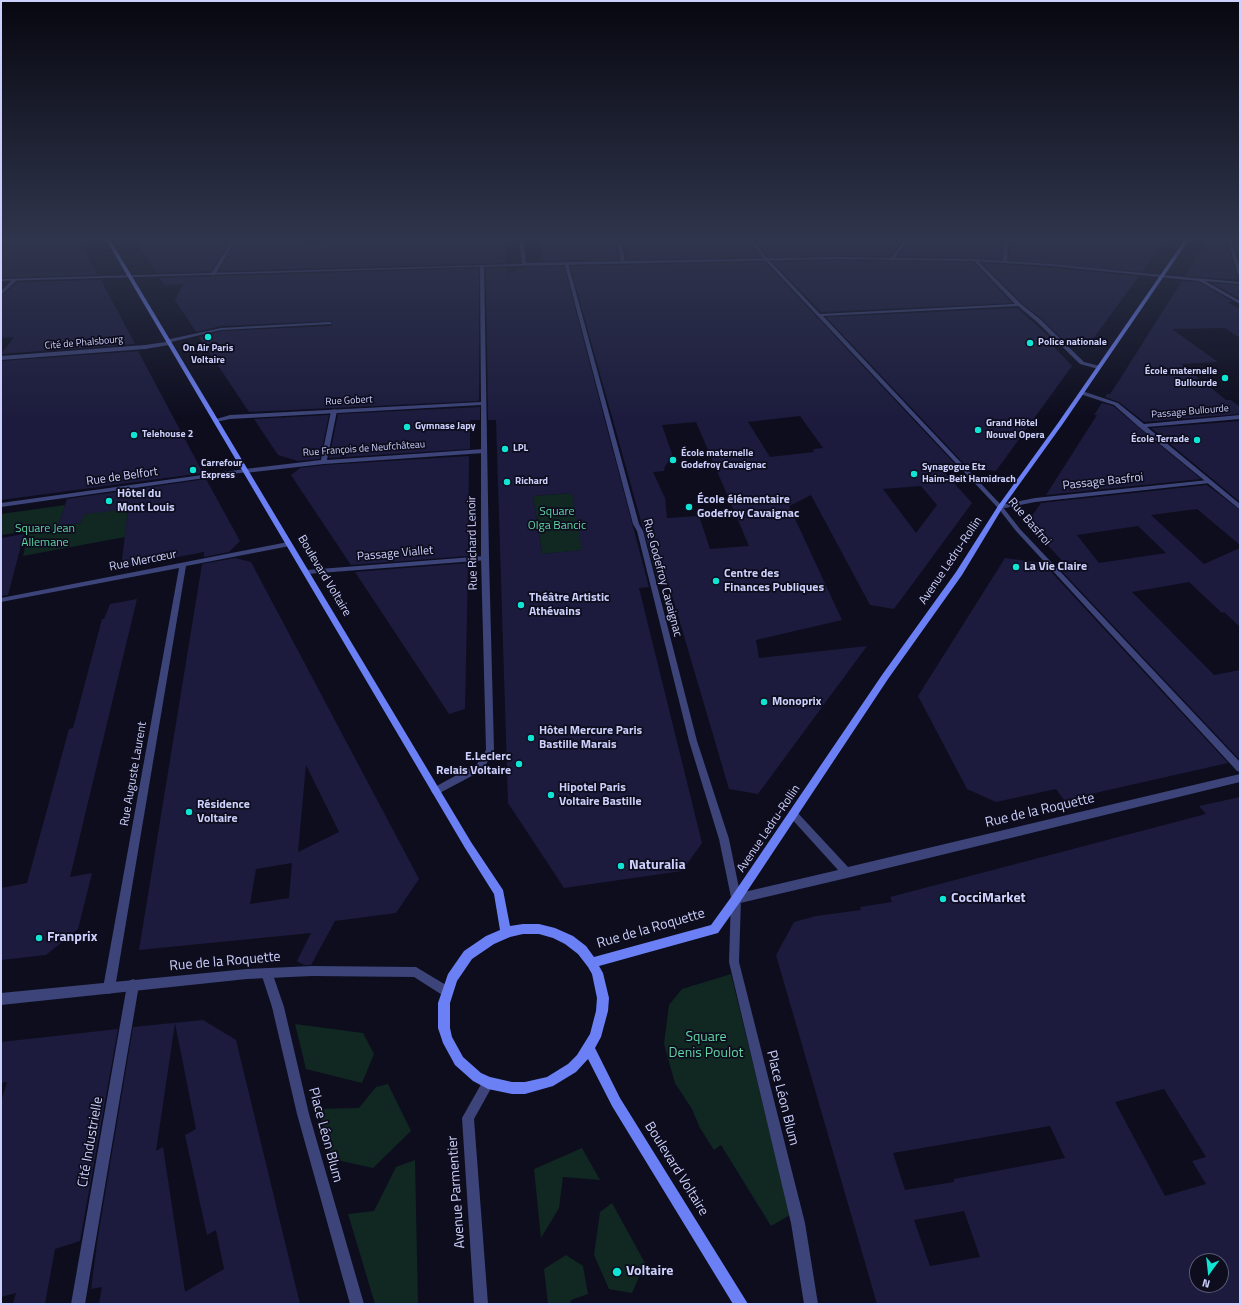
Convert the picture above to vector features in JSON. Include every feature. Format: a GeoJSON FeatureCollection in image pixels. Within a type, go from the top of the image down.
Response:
{"type":"FeatureCollection","features":[{"type":"Feature","properties":{"kind":"main road","name":"Boulevard Voltaire"},"geometry":{"type":"LineString","coordinates":[[143,299],[216,420],[288,544],[307,572],[468,846],[499,893],[506,933]]}},
{"type":"Feature","properties":{"kind":"main road","name":"Avenue Ledru-Rollin"},"geometry":{"type":"LineString","coordinates":[[736,899],[963,566],[1000,507],[1035,461],[1146,299]]}},
{"type":"Feature","properties":{"kind":"main road","name":"Rue de la Roquette"},"geometry":{"type":"LineString","coordinates":[[592,962],[714,929],[736,899]]}},
{"type":"Feature","properties":{"kind":"main road"},"geometry":{"type":"LineString","coordinates":[[523,929],[539,929],[555,933],[569,940],[582,950],[592,962],[601,985],[602,1011],[598,1030],[589,1048],[572,1068],[550,1082],[537,1086],[512,1088],[488,1083],[467,1070],[459,1061],[450,1045],[444,1028],[443,1016],[447,992],[452,978],[468,955],[490,940],[506,933],[523,929]]}},
{"type":"Feature","properties":{"kind":"main road","name":"Boulevard Voltaire"},"geometry":{"type":"LineString","coordinates":[[589,1048],[616,1102],[741,1304]]}},
{"type":"Feature","properties":{"kind":"street","name":"Rue Richard Lenoir"},"geometry":{"type":"LineString","coordinates":[[436,791],[480,767],[486,760],[490,750],[485,558],[482,299]]}},
{"type":"Feature","properties":{"kind":"street","name":"Rue Godefroy Cavaignac"},"geometry":{"type":"LineString","coordinates":[[576,299],[634,518],[640,530],[693,741],[724,839],[736,899]]}},
{"type":"Feature","properties":{"kind":"street","name":"Rue Basfroi"},"geometry":{"type":"LineString","coordinates":[[804,299],[1000,507],[1023,536],[1240,768]]}},
{"type":"Feature","properties":{"kind":"street"},"geometry":{"type":"LineString","coordinates":[[1013,299],[1038,320],[1082,363],[1098,368]]}},
{"type":"Feature","properties":{"kind":"street"},"geometry":{"type":"LineString","coordinates":[[820,315],[1019,305]]}},
{"type":"Feature","properties":{"kind":"street","name":"Cité de Phalsbourg"},"geometry":{"type":"LineString","coordinates":[[1,358],[145,347],[221,329],[329,323]]}},
{"type":"Feature","properties":{"kind":"street"},"geometry":{"type":"LineString","coordinates":[[1082,393],[1116,404],[1208,482],[1240,507]]}},
{"type":"Feature","properties":{"kind":"street","name":"Rue Gobert"},"geometry":{"type":"LineString","coordinates":[[216,420],[230,416],[484,402]]}},
{"type":"Feature","properties":{"kind":"street"},"geometry":{"type":"LineString","coordinates":[[324,462],[334,411]]}},
{"type":"Feature","properties":{"kind":"street","name":"Passage Bullourde"},"geometry":{"type":"LineString","coordinates":[[1141,426],[1240,417]]}},
{"type":"Feature","properties":{"kind":"street","name":"Rue François de Neufchâteau"},"geometry":{"type":"LineString","coordinates":[[246,471],[324,462],[484,451]]}},
{"type":"Feature","properties":{"kind":"street","name":"Rue de Belfort"},"geometry":{"type":"LineString","coordinates":[[1,505],[246,471]]}},
{"type":"Feature","properties":{"kind":"street","name":"Passage Basfroi"},"geometry":{"type":"LineString","coordinates":[[1000,507],[1035,500],[1208,482]]}},
{"type":"Feature","properties":{"kind":"street","name":"Rue Mercœur"},"geometry":{"type":"LineString","coordinates":[[1,600],[288,544]]}},
{"type":"Feature","properties":{"kind":"street","name":"Passage Viallet"},"geometry":{"type":"LineString","coordinates":[[307,572],[485,558]]}},
{"type":"Feature","properties":{"kind":"street","name":"Rue Auguste Laurent"},"geometry":{"type":"LineString","coordinates":[[109,988],[183,564]]}},
{"type":"Feature","properties":{"kind":"street","name":"Rue de la Roquette"},"geometry":{"type":"LineString","coordinates":[[736,899],[1240,778]]}},
{"type":"Feature","properties":{"kind":"street"},"geometry":{"type":"LineString","coordinates":[[793,814],[847,873]]}},
{"type":"Feature","properties":{"kind":"street","name":"Place Léon Blum"},"geometry":{"type":"LineString","coordinates":[[736,899],[734,962],[798,1223],[811,1304]]}},
{"type":"Feature","properties":{"kind":"street","name":"Rue de la Roquette"},"geometry":{"type":"LineString","coordinates":[[1,999],[267,973],[312,972],[416,972],[447,992]]}},
{"type":"Feature","properties":{"kind":"street","name":"Place Léon Blum"},"geometry":{"type":"LineString","coordinates":[[267,973],[278,1007],[303,1114],[356,1304]]}},
{"type":"Feature","properties":{"kind":"street","name":"Cité Industrielle"},"geometry":{"type":"LineString","coordinates":[[78,1304],[133,986]]}},
{"type":"Feature","properties":{"kind":"street","name":"Avenue Parmentier"},"geometry":{"type":"LineString","coordinates":[[481,1304],[468,1118],[488,1083]]}},
{"type":"Feature","properties":{"kind":"green space","name":"Square Olga Bancic"},"geometry":{"type":"Polygon","coordinates":[[[572,493],[584,550],[542,554],[533,496],[572,493]]]}},
{"type":"Feature","properties":{"kind":"green space","name":"Square Jean Allemane"},"geometry":{"type":"Polygon","coordinates":[[[65,505],[58,526],[80,523],[84,514],[128,508],[125,537],[23,556],[29,531],[1,535],[1,514],[65,505]]]}},
{"type":"Feature","properties":{"kind":"green space","name":"Square Denis Poulot"},"geometry":{"type":"Polygon","coordinates":[[[731,974],[790,1215],[771,1226],[721,1145],[714,1150],[700,1128],[692,1109],[675,1083],[664,1044],[669,1005],[682,989],[731,974]]]}},
{"type":"Feature","properties":{"kind":"green space"},"geometry":{"type":"Polygon","coordinates":[[[295,1024],[363,1033],[374,1054],[362,1083],[306,1069],[295,1024]]]}},
{"type":"Feature","properties":{"kind":"green space"},"geometry":{"type":"Polygon","coordinates":[[[388,1084],[411,1131],[373,1168],[332,1159],[318,1109],[359,1108],[376,1087],[388,1084]]]}},
{"type":"Feature","properties":{"kind":"green space"},"geometry":{"type":"Polygon","coordinates":[[[582,1148],[600,1180],[563,1177],[559,1208],[541,1238],[534,1169],[582,1148]]]}},
{"type":"Feature","properties":{"kind":"green space"},"geometry":{"type":"Polygon","coordinates":[[[415,1160],[418,1304],[375,1304],[348,1214],[374,1211],[396,1167],[415,1160]]]}},
{"type":"Feature","properties":{"kind":"green space"},"geometry":{"type":"Polygon","coordinates":[[[612,1203],[645,1263],[632,1293],[609,1289],[594,1255],[600,1212],[612,1203]]]}},
{"type":"Feature","properties":{"kind":"green space"},"geometry":{"type":"Polygon","coordinates":[[[566,1255],[583,1266],[588,1294],[571,1300],[570,1304],[548,1304],[544,1269],[566,1255]]]}},
{"type":"Feature","properties":{"kind":"building"},"geometry":{"type":"Polygon","coordinates":[[[1,299],[111,299],[135,344],[1,354],[14,337],[1,338],[1,299]]]}},
{"type":"Feature","properties":{"kind":"building"},"geometry":{"type":"Polygon","coordinates":[[[479,299],[479,401],[249,412],[199,337],[221,331],[331,326],[332,321],[221,326],[196,332],[175,300],[479,299]]]}},
{"type":"Feature","properties":{"kind":"building"},"geometry":{"type":"Polygon","coordinates":[[[486,299],[573,299],[649,587],[639,588],[702,843],[682,871],[564,888],[508,803],[496,420],[488,420],[486,299]],[[572,493],[533,496],[542,554],[582,550],[572,493]]]}},
{"type":"Feature","properties":{"kind":"building"},"geometry":{"type":"Polygon","coordinates":[[[579,299],[800,299],[957,466],[937,464],[972,503],[894,609],[870,605],[811,495],[789,506],[842,620],[756,640],[759,658],[867,646],[758,794],[729,789],[669,585],[659,586],[579,299]],[[800,416],[748,422],[770,457],[814,452],[813,449],[823,448],[800,416]],[[696,422],[662,425],[673,457],[665,466],[664,471],[653,472],[665,498],[667,518],[699,516],[710,549],[749,546],[696,422]],[[921,486],[883,489],[916,533],[937,505],[921,486]]]}},
{"type":"Feature","properties":{"kind":"building"},"geometry":{"type":"Polygon","coordinates":[[[808,299],[1008,299],[1012,303],[821,312],[808,299]]]}},
{"type":"Feature","properties":{"kind":"building"},"geometry":{"type":"Polygon","coordinates":[[[1018,299],[1122,299],[1087,347],[1069,346],[1041,318],[1018,299]]]}},
{"type":"Feature","properties":{"kind":"building"},"geometry":{"type":"Polygon","coordinates":[[[1171,299],[1228,299],[1233,302],[1227,302],[1240,309],[1240,338],[1225,328],[1172,329],[1218,362],[1181,364],[1226,400],[1231,400],[1240,407],[1240,414],[1144,422],[1119,402],[1105,397],[1107,394],[1110,394],[1171,299]]]}},
{"type":"Feature","properties":{"kind":"building"},"geometry":{"type":"Polygon","coordinates":[[[1017,308],[1058,344],[1050,343],[1072,366],[996,471],[968,468],[826,317],[1017,308]]]}},
{"type":"Feature","properties":{"kind":"building"},"geometry":{"type":"Polygon","coordinates":[[[138,351],[203,473],[1,500],[1,361],[138,351]]]}},
{"type":"Feature","properties":{"kind":"building"},"geometry":{"type":"Polygon","coordinates":[[[1102,403],[1113,406],[1201,479],[1046,495],[1097,415],[1094,415],[1102,403]]]}},
{"type":"Feature","properties":{"kind":"building","name":"Gymnase Japy"},"geometry":{"type":"Polygon","coordinates":[[[480,407],[480,420],[470,420],[470,449],[329,458],[338,414],[480,407]]]}},
{"type":"Feature","properties":{"kind":"building"},"geometry":{"type":"Polygon","coordinates":[[[329,415],[320,459],[298,461],[278,455],[254,419],[329,415]]]}},
{"type":"Feature","properties":{"kind":"building"},"geometry":{"type":"Polygon","coordinates":[[[1240,421],[1240,502],[1151,428],[1240,421]]]}},
{"type":"Feature","properties":{"kind":"building"},"geometry":{"type":"Polygon","coordinates":[[[469,456],[468,556],[351,565],[291,475],[300,468],[324,465],[469,456]]]}},
{"type":"Feature","properties":{"kind":"building"},"geometry":{"type":"Polygon","coordinates":[[[206,479],[240,541],[229,552],[204,557],[204,552],[121,568],[128,509],[85,514],[80,523],[58,526],[67,499],[206,479]]]}},
{"type":"Feature","properties":{"kind":"building"},"geometry":{"type":"Polygon","coordinates":[[[1207,485],[1240,510],[1240,545],[1197,509],[1151,515],[1204,564],[1240,548],[1240,627],[1224,612],[1222,613],[1189,582],[1132,592],[1214,675],[1240,670],[1240,760],[1055,564],[1067,566],[1027,523],[1041,503],[1207,485]],[[1138,526],[1077,535],[1099,563],[1166,553],[1138,526]]]}},
{"type":"Feature","properties":{"kind":"building"},"geometry":{"type":"Polygon","coordinates":[[[24,534],[8,595],[1,596],[1,538],[24,534]]]}},
{"type":"Feature","properties":{"kind":"building"},"geometry":{"type":"Polygon","coordinates":[[[235,558],[251,562],[419,879],[396,913],[335,921],[311,965],[304,965],[297,961],[311,933],[139,950],[202,564],[235,558]],[[306,765],[298,852],[339,832],[306,765]],[[292,863],[256,869],[250,904],[289,898],[292,863]]]}},
{"type":"Feature","properties":{"kind":"building"},"geometry":{"type":"Polygon","coordinates":[[[1005,558],[1043,563],[1228,763],[1064,800],[1056,789],[996,802],[967,789],[918,696],[1005,558]]]}},
{"type":"Feature","properties":{"kind":"building"},"geometry":{"type":"Polygon","coordinates":[[[468,563],[465,709],[449,714],[355,572],[468,563]]]}},
{"type":"Feature","properties":{"kind":"building"},"geometry":{"type":"Polygon","coordinates":[[[137,599],[70,877],[92,873],[78,929],[46,955],[1,960],[1,888],[27,883],[69,729],[73,728],[102,619],[104,619],[110,604],[137,599]]]}},
{"type":"Feature","properties":{"kind":"building"},"geometry":{"type":"Polygon","coordinates":[[[1240,797],[1240,1304],[877,1304],[776,955],[794,922],[816,916],[861,910],[860,907],[892,902],[890,897],[1206,814],[1199,806],[1240,797]],[[1164,1089],[1115,1102],[1165,1196],[1206,1184],[1192,1161],[1206,1157],[1164,1089]],[[1050,1126],[893,1153],[905,1190],[954,1182],[954,1179],[1065,1158],[1050,1126]],[[964,1211],[914,1220],[930,1266],[980,1257],[964,1211]]]}},
{"type":"Feature","properties":{"kind":"building"},"geometry":{"type":"Polygon","coordinates":[[[203,1020],[236,1040],[300,1304],[99,1304],[102,1287],[91,1289],[98,1236],[133,1027],[203,1020]],[[175,1023],[156,1151],[163,1147],[185,1292],[224,1269],[216,1230],[207,1235],[185,1135],[196,1129],[175,1023]]]}},
{"type":"Feature","properties":{"kind":"building"},"geometry":{"type":"Polygon","coordinates":[[[118,1029],[80,1241],[55,1249],[45,1304],[13,1304],[16,1293],[1,1297],[1,1102],[7,1082],[1,1083],[1,1042],[118,1029]]]}},
{"type":"Feature","properties":{"kind":"place","name":"On Air Paris Voltaire"},"geometry":{"type":"Point","coordinates":[208,337]}},
{"type":"Feature","properties":{"kind":"place","name":"Police nationale"},"geometry":{"type":"Point","coordinates":[1030,343]}},
{"type":"Feature","properties":{"kind":"place","name":"École maternelle Bullourde"},"geometry":{"type":"Point","coordinates":[1225,378]}},
{"type":"Feature","properties":{"kind":"place","name":"Gymnase Japy"},"geometry":{"type":"Point","coordinates":[407,427]}},
{"type":"Feature","properties":{"kind":"place","name":"Grand Hôtel Nouvel Opera"},"geometry":{"type":"Point","coordinates":[978,430]}},
{"type":"Feature","properties":{"kind":"place","name":"Telehouse 2"},"geometry":{"type":"Point","coordinates":[134,435]}},
{"type":"Feature","properties":{"kind":"place","name":"École Terrade"},"geometry":{"type":"Point","coordinates":[1197,440]}},
{"type":"Feature","properties":{"kind":"place","name":"LPL"},"geometry":{"type":"Point","coordinates":[505,449]}},
{"type":"Feature","properties":{"kind":"place","name":"École maternelle Godefroy Cavaignac"},"geometry":{"type":"Point","coordinates":[673,460]}},
{"type":"Feature","properties":{"kind":"place","name":"Carrefour Express"},"geometry":{"type":"Point","coordinates":[193,470]}},
{"type":"Feature","properties":{"kind":"place","name":"Synagogue Etz Haim-Beit Hamidrach"},"geometry":{"type":"Point","coordinates":[914,474]}},
{"type":"Feature","properties":{"kind":"place","name":"Richard"},"geometry":{"type":"Point","coordinates":[507,482]}},
{"type":"Feature","properties":{"kind":"place","name":"Hôtel du Mont Louis"},"geometry":{"type":"Point","coordinates":[109,501]}},
{"type":"Feature","properties":{"kind":"place","name":"École élémentaire Godefroy Cavaignac"},"geometry":{"type":"Point","coordinates":[689,507]}},
{"type":"Feature","properties":{"kind":"place","name":"La Vie Claire"},"geometry":{"type":"Point","coordinates":[1016,567]}},
{"type":"Feature","properties":{"kind":"place","name":"Centre des Finances Publiques"},"geometry":{"type":"Point","coordinates":[716,581]}},
{"type":"Feature","properties":{"kind":"place","name":"Théâtre Artistic Athévains"},"geometry":{"type":"Point","coordinates":[521,605]}},
{"type":"Feature","properties":{"kind":"place","name":"Monoprix"},"geometry":{"type":"Point","coordinates":[764,702]}},
{"type":"Feature","properties":{"kind":"place","name":"Hôtel Mercure Paris Bastille Marais"},"geometry":{"type":"Point","coordinates":[531,738]}},
{"type":"Feature","properties":{"kind":"place","name":"E.Leclerc Relais Voltaire"},"geometry":{"type":"Point","coordinates":[519,764]}},
{"type":"Feature","properties":{"kind":"place","name":"Hipotel Paris Voltaire Bastille"},"geometry":{"type":"Point","coordinates":[551,795]}},
{"type":"Feature","properties":{"kind":"place","name":"Résidence Voltaire"},"geometry":{"type":"Point","coordinates":[189,812]}},
{"type":"Feature","properties":{"kind":"place","name":"Naturalia"},"geometry":{"type":"Point","coordinates":[621,866]}},
{"type":"Feature","properties":{"kind":"place","name":"CocciMarket"},"geometry":{"type":"Point","coordinates":[943,899]}},
{"type":"Feature","properties":{"kind":"place","name":"Franprix"},"geometry":{"type":"Point","coordinates":[39,938]}},
{"type":"Feature","properties":{"kind":"place","name":"Voltaire"},"geometry":{"type":"Point","coordinates":[617,1272]}}]}
